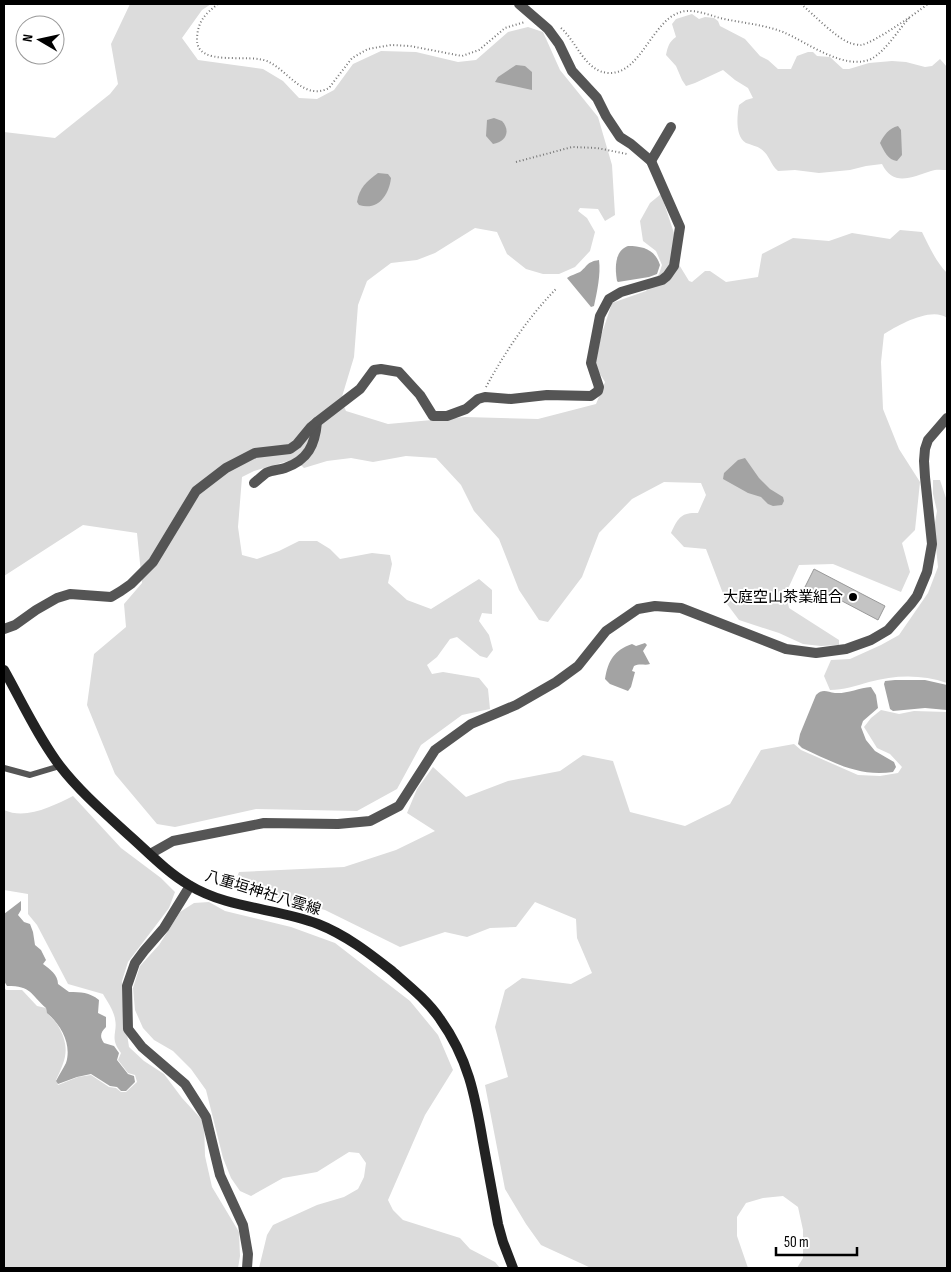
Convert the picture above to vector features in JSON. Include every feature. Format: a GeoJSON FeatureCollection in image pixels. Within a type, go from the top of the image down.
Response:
{"type":"FeatureCollection","features":[{"type":"Feature","properties":{"kind":"main road","name":"八重垣神社八雲線"},"geometry":{"type":"LineString","coordinates":[[4,670],[60,766],[86,795],[170,872],[190,886],[207,894],[297,917],[337,933],[378,960],[430,1007],[450,1034],[469,1075],[476,1102],[498,1224],[513,1268]]}},
{"type":"Feature","properties":{"kind":"street"},"geometry":{"type":"LineString","coordinates":[[4,629],[14,625],[57,598],[70,594],[111,597],[131,584],[153,562],[196,491],[226,468],[255,454],[290,449],[311,427],[360,389],[374,370],[381,369],[399,372],[420,395],[433,416],[447,416],[466,409],[485,397],[510,399],[568,395],[591,396],[598,391],[599,387],[591,364],[600,316],[609,299],[620,292],[662,280],[667,276],[674,266],[678,252],[680,227],[651,161],[620,137],[597,98],[572,71],[548,28],[519,4]]}},
{"type":"Feature","properties":{"kind":"street"},"geometry":{"type":"LineString","coordinates":[[651,161],[671,127]]}},
{"type":"Feature","properties":{"kind":"street"},"geometry":{"type":"LineString","coordinates":[[150,854],[172,841],[264,823],[338,824],[370,821],[399,806],[435,750],[471,724],[516,705],[556,682],[578,666],[606,631],[638,610],[655,606],[681,608],[786,649],[816,653],[846,649],[871,640],[888,630],[911,604],[917,596],[927,572],[932,544],[925,477],[925,455],[928,440],[947,418]]}},
{"type":"Feature","properties":{"kind":"street"},"geometry":{"type":"LineString","coordinates":[[254,484],[267,473],[286,468],[303,459],[310,449],[316,433],[317,422]]}},
{"type":"Feature","properties":{"kind":"street"},"geometry":{"type":"LineString","coordinates":[[190,886],[164,928],[135,963],[127,986],[128,1029],[142,1047],[185,1084],[206,1117],[220,1175],[243,1225],[248,1254],[247,1268]]}},
{"type":"Feature","properties":{"kind":"lane"},"geometry":{"type":"LineString","coordinates":[[4,768],[30,776],[60,766]]}},
{"type":"Feature","properties":{"kind":"path"},"geometry":{"type":"LineString","coordinates":[[218,4],[206,14],[197,27],[197,43],[201,52],[210,57],[266,60],[277,66],[300,87],[318,90],[329,88],[352,58],[368,49],[391,45],[410,46],[462,56],[475,53],[505,28],[536,18]]}},
{"type":"Feature","properties":{"kind":"path"},"geometry":{"type":"LineString","coordinates":[[801,4],[843,40],[856,45],[863,45],[928,4]]}},
{"type":"Feature","properties":{"kind":"path"},"geometry":{"type":"LineString","coordinates":[[560,27],[566,32],[583,58],[600,72],[611,73],[623,71],[671,17],[686,11],[758,24],[783,32],[846,61],[859,62],[873,58],[887,45],[910,17]]}},
{"type":"Feature","properties":{"kind":"path"},"geometry":{"type":"LineString","coordinates":[[516,162],[572,147],[597,148],[631,155]]}},
{"type":"Feature","properties":{"kind":"path"},"geometry":{"type":"LineString","coordinates":[[482,398],[493,373],[546,299],[558,288]]}},
{"type":"Feature","properties":{"kind":"shaded area"},"geometry":{"type":"Polygon","coordinates":[[[130,4],[211,4],[202,10],[182,38],[198,60],[263,69],[283,81],[299,98],[317,99],[334,90],[353,64],[381,51],[416,52],[458,62],[476,60],[508,32],[528,27],[543,32],[560,70],[598,117],[612,165],[615,215],[605,221],[598,209],[580,208],[578,211],[587,218],[595,232],[590,251],[575,267],[559,274],[543,274],[526,269],[507,254],[497,232],[475,228],[435,253],[417,260],[391,263],[367,281],[358,305],[354,357],[341,400],[346,411],[388,424],[465,417],[538,419],[596,404],[605,382],[595,366],[601,336],[612,303],[646,291],[659,274],[662,265],[656,251],[643,241],[640,221],[650,203],[661,194],[676,239],[678,263],[689,281],[692,282],[705,271],[710,271],[726,282],[758,277],[762,254],[793,238],[829,241],[852,233],[890,239],[900,230],[922,232],[936,259],[947,273],[947,318],[941,315],[924,315],[884,334],[881,362],[883,409],[899,449],[920,482],[915,530],[902,543],[910,572],[901,592],[833,564],[799,565],[786,593],[789,608],[839,640],[839,645],[803,644],[779,633],[739,620],[727,604],[706,549],[684,547],[671,533],[681,517],[698,513],[706,495],[701,483],[664,482],[632,499],[599,533],[582,577],[548,622],[539,620],[519,590],[499,539],[474,511],[461,485],[436,458],[406,456],[373,462],[351,458],[327,461],[304,468],[295,459],[254,471],[242,477],[238,527],[242,555],[257,559],[299,541],[317,541],[330,549],[340,559],[372,553],[390,555],[392,564],[388,583],[407,600],[431,609],[479,579],[492,590],[492,614],[482,613],[479,621],[489,635],[493,650],[487,658],[480,656],[457,637],[450,639],[437,657],[427,665],[432,674],[443,672],[479,678],[488,689],[490,709],[462,715],[421,745],[397,789],[357,811],[256,809],[175,827],[157,824],[115,774],[87,705],[94,654],[126,627],[124,604],[142,583],[137,533],[83,525],[4,576],[4,132],[55,138],[110,94],[118,84],[111,44],[130,4]]]}},
{"type":"Feature","properties":{"kind":"shaded area"},"geometry":{"type":"Polygon","coordinates":[[[692,14],[699,19],[705,17],[714,18],[720,26],[745,39],[760,56],[778,69],[791,69],[797,56],[808,52],[813,52],[817,56],[830,57],[843,69],[869,63],[892,61],[906,62],[925,67],[932,66],[940,59],[947,67],[947,170],[935,170],[904,178],[892,176],[882,164],[819,173],[795,170],[778,171],[764,151],[742,140],[738,131],[739,105],[753,98],[748,88],[723,70],[686,86],[676,66],[666,55],[669,44],[676,37],[672,24],[676,19],[692,14]]]}},
{"type":"Feature","properties":{"kind":"shaded area"},"geometry":{"type":"Polygon","coordinates":[[[516,65],[525,66],[532,72],[532,90],[495,82],[498,77],[516,65]]]}},
{"type":"Feature","properties":{"kind":"shaded area"},"geometry":{"type":"Polygon","coordinates":[[[494,118],[502,121],[507,132],[501,141],[493,144],[486,136],[487,120],[494,118]]]}},
{"type":"Feature","properties":{"kind":"shaded area"},"geometry":{"type":"Polygon","coordinates":[[[898,126],[901,130],[902,155],[897,161],[889,157],[880,143],[887,132],[898,126]]]}},
{"type":"Feature","properties":{"kind":"shaded area"},"geometry":{"type":"Polygon","coordinates":[[[378,173],[388,174],[391,178],[385,196],[372,206],[359,205],[357,202],[362,189],[378,173]]]}},
{"type":"Feature","properties":{"kind":"shaded area"},"geometry":{"type":"Polygon","coordinates":[[[628,246],[644,248],[652,252],[660,265],[657,274],[618,282],[616,261],[623,248],[628,246]]]}},
{"type":"Feature","properties":{"kind":"shaded area"},"geometry":{"type":"Polygon","coordinates":[[[599,260],[597,289],[594,306],[591,307],[567,278],[580,272],[589,263],[599,260]]]}},
{"type":"Feature","properties":{"kind":"shaded area"},"geometry":{"type":"Polygon","coordinates":[[[745,458],[759,478],[770,489],[783,497],[782,505],[773,506],[768,504],[761,497],[748,493],[723,479],[724,473],[738,460],[745,458]]]}},
{"type":"Feature","properties":{"kind":"shaded area"},"geometry":{"type":"Polygon","coordinates":[[[933,480],[940,480],[947,501],[947,683],[928,678],[898,677],[845,689],[830,690],[824,676],[831,660],[850,659],[899,635],[928,593],[938,567],[934,528],[937,511],[933,494],[933,480]]]}},
{"type":"Feature","properties":{"kind":"shaded area"},"geometry":{"type":"Polygon","coordinates":[[[645,643],[647,645],[643,651],[650,664],[634,666],[632,671],[635,672],[628,691],[610,684],[605,679],[610,662],[616,653],[626,646],[632,644],[636,646],[645,643]]]}},
{"type":"Feature","properties":{"kind":"shaded area"},"geometry":{"type":"Polygon","coordinates":[[[925,680],[947,685],[947,710],[925,708],[893,711],[890,709],[884,684],[885,681],[925,680]]]}},
{"type":"Feature","properties":{"kind":"shaded area"},"geometry":{"type":"Polygon","coordinates":[[[871,687],[876,695],[878,708],[863,721],[861,727],[866,740],[875,751],[894,762],[896,767],[893,772],[868,772],[846,767],[802,748],[798,744],[800,734],[818,693],[825,691],[844,693],[871,687]]]}},
{"type":"Feature","properties":{"kind":"shaded area"},"geometry":{"type":"Polygon","coordinates":[[[881,710],[899,714],[914,711],[947,712],[947,1268],[797,1268],[803,1258],[803,1230],[798,1207],[783,1196],[763,1198],[746,1203],[737,1217],[737,1236],[748,1268],[591,1268],[541,1245],[505,1189],[485,1085],[508,1077],[495,1027],[505,990],[522,978],[571,984],[592,973],[577,938],[576,919],[535,902],[516,927],[490,928],[467,937],[445,932],[400,947],[325,910],[239,888],[236,880],[239,872],[344,867],[396,850],[435,831],[407,813],[417,789],[433,767],[466,797],[508,781],[560,771],[583,755],[613,761],[630,812],[685,826],[730,804],[761,750],[794,744],[801,750],[858,775],[880,776],[898,773],[902,767],[890,754],[877,748],[864,727],[881,710]]]}},
{"type":"Feature","properties":{"kind":"shaded area"},"geometry":{"type":"Polygon","coordinates":[[[73,796],[121,848],[161,878],[175,892],[169,908],[128,962],[122,981],[123,1007],[129,1047],[144,1061],[164,1074],[182,1098],[204,1122],[205,1156],[212,1187],[239,1232],[240,1256],[238,1268],[4,1268],[4,987],[6,990],[22,990],[37,1006],[46,1008],[57,1024],[64,1040],[66,1053],[56,1080],[58,1085],[78,1077],[91,1075],[109,1087],[126,1092],[137,1082],[135,1075],[128,1073],[118,1060],[121,1053],[115,1043],[116,1024],[110,1006],[103,994],[68,984],[37,925],[28,914],[28,894],[4,890],[4,810],[12,813],[30,813],[73,796]]]}},
{"type":"Feature","properties":{"kind":"shaded area"},"geometry":{"type":"Polygon","coordinates":[[[21,901],[21,910],[18,915],[24,922],[30,924],[35,945],[41,950],[46,960],[43,964],[55,975],[58,984],[69,992],[85,993],[99,1000],[98,1013],[106,1017],[106,1027],[101,1034],[102,1041],[114,1046],[119,1053],[117,1060],[128,1074],[134,1076],[135,1082],[126,1091],[110,1086],[91,1074],[58,1084],[56,1081],[66,1063],[68,1049],[61,1029],[47,1013],[46,1008],[30,992],[21,987],[7,986],[4,981],[4,914],[21,901]]]}},
{"type":"Feature","properties":{"kind":"shaded area"},"geometry":{"type":"Polygon","coordinates":[[[209,902],[225,911],[291,927],[335,943],[410,1001],[438,1035],[453,1070],[425,1115],[388,1200],[393,1210],[403,1220],[460,1238],[470,1249],[495,1262],[500,1268],[259,1268],[267,1235],[273,1225],[317,1205],[344,1197],[358,1189],[364,1177],[366,1163],[359,1153],[349,1152],[317,1172],[283,1178],[251,1196],[240,1191],[231,1178],[223,1158],[206,1090],[191,1069],[173,1051],[154,1040],[143,1028],[135,1010],[133,988],[140,966],[159,945],[180,912],[194,903],[209,902]]]}},
{"type":"Feature","properties":{"kind":"building","name":"大庭空山茶業組合"},"geometry":{"type":"Polygon","coordinates":[[[814,569],[885,606],[878,620],[825,592],[819,602],[802,593],[814,569]]]}},
{"type":"Feature","properties":{"kind":"place","name":"大庭空山茶業組合"},"geometry":{"type":"Point","coordinates":[853,597]}}]}
